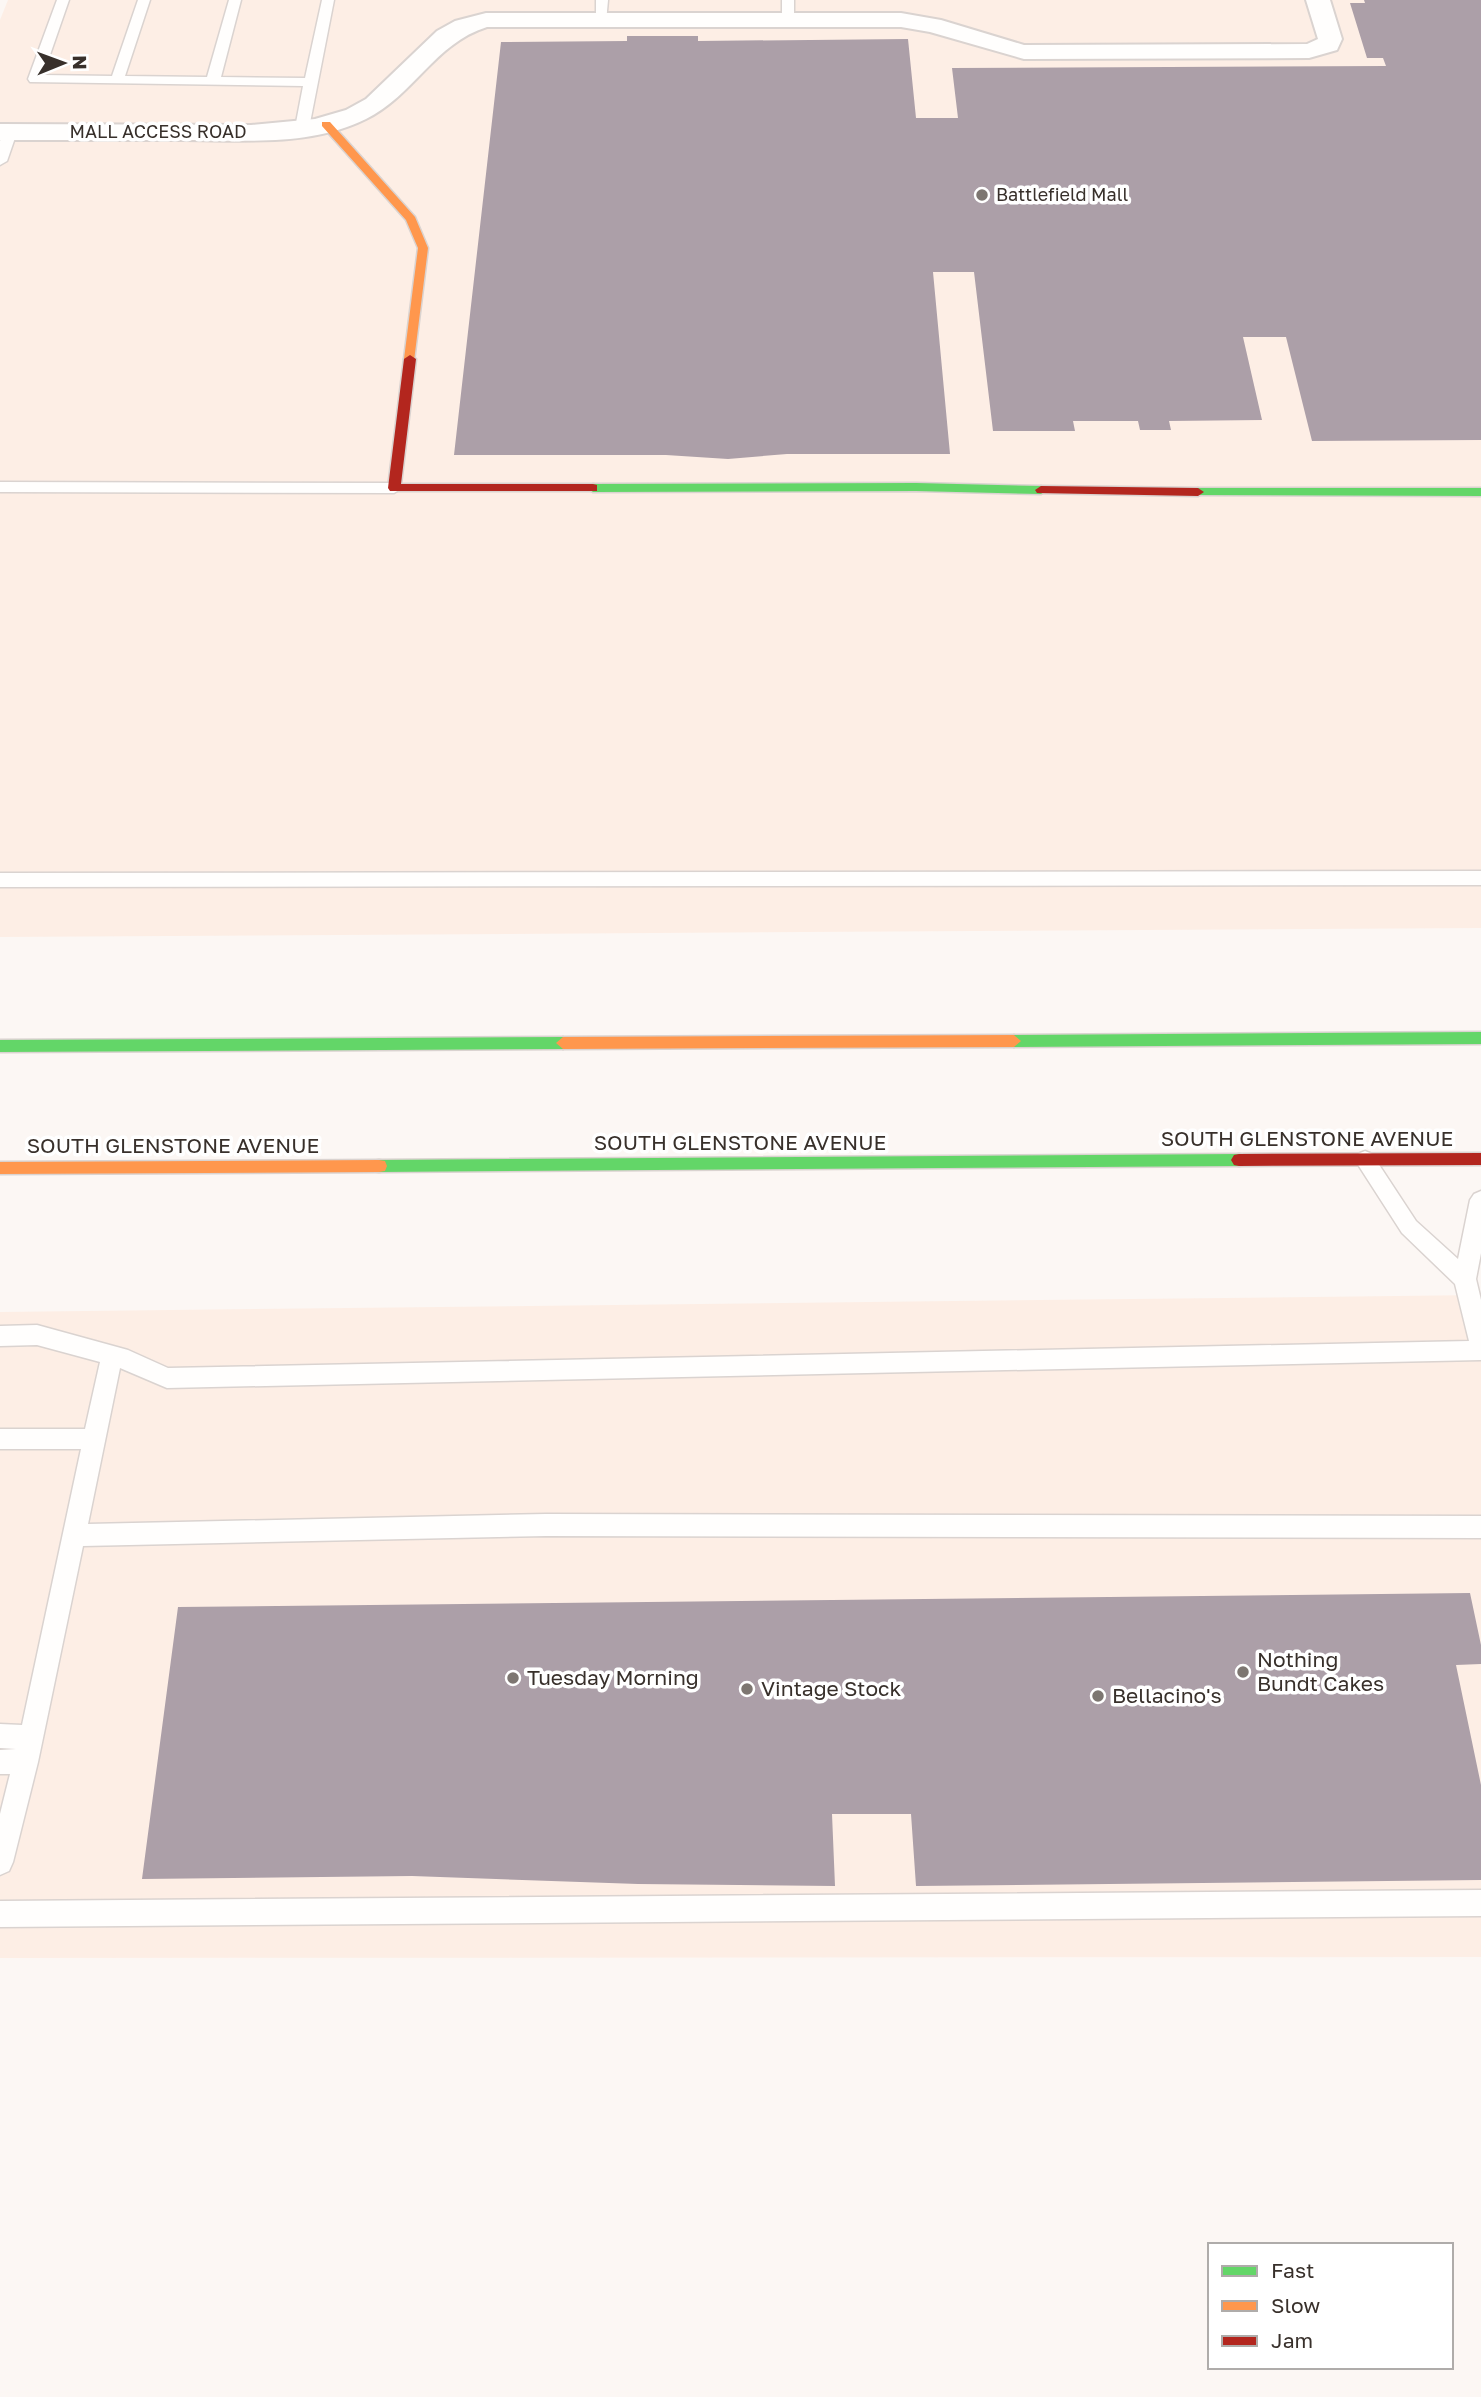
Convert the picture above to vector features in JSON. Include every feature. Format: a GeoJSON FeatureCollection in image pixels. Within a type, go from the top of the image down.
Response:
{"type":"FeatureCollection","features":[{"type":"Feature","properties":{"kind":"main road"},"geometry":{"type":"LineString","coordinates":[[315,126],[411,219],[423,247],[394,488],[916,487],[1138,492],[1481,492]]}},
{"type":"Feature","properties":{"kind":"main road"},"geometry":{"type":"LineString","coordinates":[[0,1046],[1481,1038]]}},
{"type":"Feature","properties":{"kind":"main road","name":"SOUTH GLENSTONE AVENUE"},"geometry":{"type":"LineString","coordinates":[[0,1168],[1481,1159]]}},
{"type":"Feature","properties":{"kind":"street","name":"MALL ACCESS ROAD"},"geometry":{"type":"LineString","coordinates":[[5,132],[249,132],[315,126],[359,113],[377,103],[391,92],[439,38],[454,29],[486,20],[602,9],[854,10],[901,20],[939,24],[989,43],[1024,52],[1309,51],[1328,45],[1330,39],[1318,0]]}},
{"type":"Feature","properties":{"kind":"lane"},"geometry":{"type":"LineString","coordinates":[[63,0],[35,79],[311,82]]}},
{"type":"Feature","properties":{"kind":"lane"},"geometry":{"type":"LineString","coordinates":[[117,80],[144,0]]}},
{"type":"Feature","properties":{"kind":"lane"},"geometry":{"type":"LineString","coordinates":[[213,81],[235,0]]}},
{"type":"Feature","properties":{"kind":"lane"},"geometry":{"type":"LineString","coordinates":[[315,126],[311,82],[328,0]]}},
{"type":"Feature","properties":{"kind":"lane"},"geometry":{"type":"LineString","coordinates":[[0,161],[5,132]]}},
{"type":"Feature","properties":{"kind":"lane"},"geometry":{"type":"LineString","coordinates":[[0,487],[394,488]]}},
{"type":"Feature","properties":{"kind":"lane"},"geometry":{"type":"LineString","coordinates":[[0,880],[1481,878]]}},
{"type":"Feature","properties":{"kind":"lane"},"geometry":{"type":"LineString","coordinates":[[1365,1160],[1409,1227],[1465,1279]]}},
{"type":"Feature","properties":{"kind":"lane"},"geometry":{"type":"LineString","coordinates":[[1481,1200],[1465,1279],[1481,1343]]}},
{"type":"Feature","properties":{"kind":"lane"},"geometry":{"type":"LineString","coordinates":[[0,1336],[37,1335],[128,1360],[167,1378],[1481,1350]]}},
{"type":"Feature","properties":{"kind":"lane"},"geometry":{"type":"LineString","coordinates":[[1,1856],[9,1789],[26,1762],[112,1355]]}},
{"type":"Feature","properties":{"kind":"lane"},"geometry":{"type":"LineString","coordinates":[[0,1439],[94,1439]]}},
{"type":"Feature","properties":{"kind":"lane"},"geometry":{"type":"LineString","coordinates":[[74,1535],[546,1525],[1481,1527]]}},
{"type":"Feature","properties":{"kind":"lane"},"geometry":{"type":"LineString","coordinates":[[0,1737],[31,1737]]}},
{"type":"Feature","properties":{"kind":"lane"},"geometry":{"type":"LineString","coordinates":[[0,1762],[26,1762]]}},
{"type":"Feature","properties":{"kind":"lane"},"geometry":{"type":"LineString","coordinates":[[0,1914],[1481,1903]]}},
{"type":"Feature","properties":{"kind":"shaded area","name":"Battlefield Mall"},"geometry":{"type":"Polygon","coordinates":[[[8,0],[1481,0],[1481,928],[0,937],[0,20],[8,0]]]}},
{"type":"Feature","properties":{"kind":"shaded area"},"geometry":{"type":"Polygon","coordinates":[[[1481,1295],[1481,1957],[0,1958],[0,1312],[1481,1295]]]}},
{"type":"Feature","properties":{"kind":"building","name":"Battlefield Mall"},"geometry":{"type":"Polygon","coordinates":[[[1364,0],[1481,0],[1481,440],[1312,441],[1286,337],[1243,337],[1262,420],[1169,421],[1171,430],[1140,430],[1138,421],[1073,421],[1075,431],[993,431],[974,272],[933,272],[950,454],[787,454],[728,459],[666,455],[454,455],[501,42],[627,41],[627,36],[698,36],[698,41],[908,39],[916,118],[958,118],[952,68],[1386,66],[1383,58],[1367,58],[1350,3],[1365,3],[1364,0]]]}},
{"type":"Feature","properties":{"kind":"building"},"geometry":{"type":"Polygon","coordinates":[[[1470,1593],[1481,1645],[1481,1664],[1456,1665],[1481,1785],[1481,1880],[916,1886],[911,1814],[832,1814],[835,1886],[638,1884],[412,1876],[142,1879],[178,1607],[1470,1593]]]}},
{"type":"Feature","properties":{"kind":"traffic: fast"},"geometry":{"type":"LineString","coordinates":[[593,488],[916,487],[1041,490]]}},
{"type":"Feature","properties":{"kind":"traffic: fast"},"geometry":{"type":"LineString","coordinates":[[1198,492],[1481,492]]}},
{"type":"Feature","properties":{"kind":"traffic: fast"},"geometry":{"type":"LineString","coordinates":[[1014,1041],[1481,1038]]}},
{"type":"Feature","properties":{"kind":"traffic: fast"},"geometry":{"type":"LineString","coordinates":[[0,1046],[563,1043]]}},
{"type":"Feature","properties":{"kind":"traffic: fast"},"geometry":{"type":"LineString","coordinates":[[379,1166],[1239,1160]]}},
{"type":"Feature","properties":{"kind":"traffic: slow"},"geometry":{"type":"LineString","coordinates":[[326,124],[411,219],[423,248],[410,359]]}},
{"type":"Feature","properties":{"kind":"traffic: slow"},"geometry":{"type":"LineString","coordinates":[[563,1043],[1014,1041]]}},
{"type":"Feature","properties":{"kind":"traffic: slow"},"geometry":{"type":"LineString","coordinates":[[0,1168],[379,1166]]}},
{"type":"Feature","properties":{"kind":"traffic: jam"},"geometry":{"type":"LineString","coordinates":[[410,359],[394,488],[593,488]]}},
{"type":"Feature","properties":{"kind":"traffic: jam"},"geometry":{"type":"LineString","coordinates":[[1041,490],[1198,492]]}},
{"type":"Feature","properties":{"kind":"traffic: jam"},"geometry":{"type":"LineString","coordinates":[[1239,1160],[1481,1159]]}},
{"type":"Feature","properties":{"kind":"place","name":"Battlefield Mall"},"geometry":{"type":"Point","coordinates":[982,195]}},
{"type":"Feature","properties":{"kind":"place","name":"Nothing Bundt Cakes"},"geometry":{"type":"Point","coordinates":[1243,1672]}},
{"type":"Feature","properties":{"kind":"place","name":"Tuesday Morning"},"geometry":{"type":"Point","coordinates":[513,1678]}},
{"type":"Feature","properties":{"kind":"place","name":"Vintage Stock"},"geometry":{"type":"Point","coordinates":[747,1689]}},
{"type":"Feature","properties":{"kind":"place","name":"Bellacino's"},"geometry":{"type":"Point","coordinates":[1098,1696]}}]}
